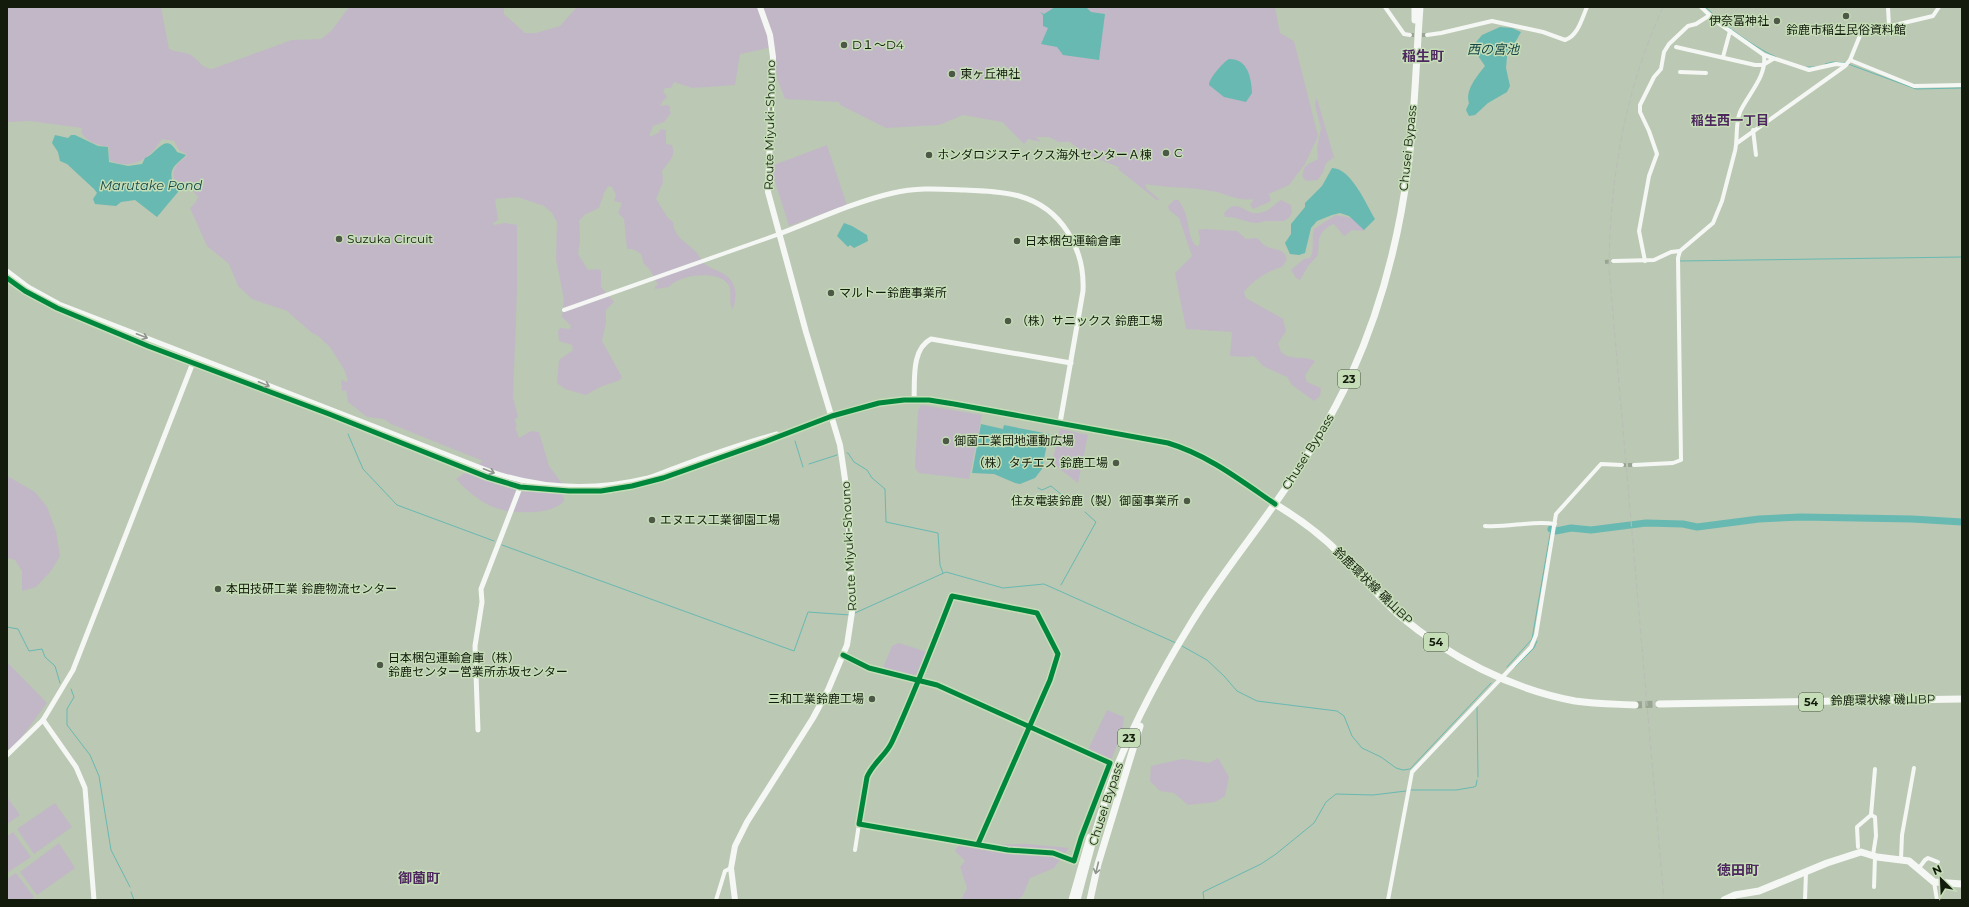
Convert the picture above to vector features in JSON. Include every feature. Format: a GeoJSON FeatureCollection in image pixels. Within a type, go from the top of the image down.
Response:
{"type":"FeatureCollection","features":[{"type":"Feature","properties":{"kind":"main road","name":"Route Miyuki-Shouno"},"geometry":{"type":"LineString","coordinates":[[735,900],[731,868],[735,846],[740,834],[813,718],[843,655],[849,636],[852,615],[848,492],[840,445],[779,234],[767,186],[772,57],[770,35],[760,7]]}},
{"type":"Feature","properties":{"kind":"main road","name":"Chusei Bypass"},"geometry":{"type":"LineString","coordinates":[[1414,84],[1415,7]]}},
{"type":"Feature","properties":{"kind":"main road","name":"Chusei Bypass"},"geometry":{"type":"LineString","coordinates":[[1077,900],[1096,818],[1129,740],[1156,686],[1174,652],[1209,596],[1275,504],[1316,441],[1351,374],[1376,309],[1394,242],[1408,169],[1420,7]]}},
{"type":"Feature","properties":{"kind":"main road","name":"鈴鹿環状線 磯山BP"},"geometry":{"type":"LineString","coordinates":[[1275,504],[1308,525],[1326,540],[1390,606],[1424,634],[1465,660],[1514,684],[1574,701],[1600,704],[1635,705]]}},
{"type":"Feature","properties":{"kind":"main road"},"geometry":{"type":"LineString","coordinates":[[1090,900],[1098,864],[1136,737],[1156,686]]}},
{"type":"Feature","properties":{"kind":"main road","name":"鈴鹿環状線 磯山BP"},"geometry":{"type":"LineString","coordinates":[[1659,704],[1962,699]]}},
{"type":"Feature","properties":{"kind":"main road","name":"23"},"geometry":{"type":"LineString","coordinates":[[1072,900],[1089,846]]}},
{"type":"Feature","properties":{"kind":"main road"},"geometry":{"type":"LineString","coordinates":[[1724,900],[1735,895],[1759,891],[1850,854],[1861,852],[1874,856],[1909,861],[1934,882],[1962,884]]}},
{"type":"Feature","properties":{"kind":"street"},"geometry":{"type":"LineString","coordinates":[[1385,7],[1404,34],[1410,35]]}},
{"type":"Feature","properties":{"kind":"street"},"geometry":{"type":"LineString","coordinates":[[1427,35],[1441,34],[1463,27],[1492,21],[1543,32],[1565,40],[1572,37],[1577,30],[1587,7]]}},
{"type":"Feature","properties":{"kind":"street"},"geometry":{"type":"LineString","coordinates":[[1701,7],[1730,31],[1764,55],[1773,59],[1809,70],[1836,64],[1846,65]]}},
{"type":"Feature","properties":{"kind":"street"},"geometry":{"type":"LineString","coordinates":[[1888,7],[1889,26]]}},
{"type":"Feature","properties":{"kind":"street"},"geometry":{"type":"LineString","coordinates":[[1737,143],[1753,130],[1846,65],[1861,33],[1933,16],[1939,7]]}},
{"type":"Feature","properties":{"kind":"street"},"geometry":{"type":"LineString","coordinates":[[1645,261],[1639,231],[1649,176],[1657,154],[1649,131],[1640,112],[1640,105],[1654,77],[1661,69],[1664,52],[1668,44],[1688,26],[1696,24],[1710,16]]}},
{"type":"Feature","properties":{"kind":"street"},"geometry":{"type":"LineString","coordinates":[[1723,57],[1730,31]]}},
{"type":"Feature","properties":{"kind":"street"},"geometry":{"type":"LineString","coordinates":[[1676,47],[1748,64],[1763,65],[1773,59]]}},
{"type":"Feature","properties":{"kind":"street"},"geometry":{"type":"LineString","coordinates":[[1613,262],[1654,260],[1671,252],[1680,251],[1713,223],[1728,181],[1737,143],[1735,133],[1740,112],[1754,90],[1763,65],[1764,55]]}},
{"type":"Feature","properties":{"kind":"street"},"geometry":{"type":"LineString","coordinates":[[1849,60],[1914,86],[1962,85]]}},
{"type":"Feature","properties":{"kind":"street"},"geometry":{"type":"LineString","coordinates":[[1680,72],[1706,73]]}},
{"type":"Feature","properties":{"kind":"street"},"geometry":{"type":"LineString","coordinates":[[1753,130],[1756,155]]}},
{"type":"Feature","properties":{"kind":"street"},"geometry":{"type":"LineString","coordinates":[[564,310],[880,197],[918,189],[1012,194],[1027,198],[1045,208],[1063,225],[1073,240],[1081,260],[1083,291],[1060,423]]}},
{"type":"Feature","properties":{"kind":"street"},"geometry":{"type":"LineString","coordinates":[[1634,465],[1674,463],[1681,460],[1678,265],[1680,251]]}},
{"type":"Feature","properties":{"kind":"street"},"geometry":{"type":"LineString","coordinates":[[7,271],[28,287],[59,304],[489,471],[522,481],[570,486],[602,485],[649,478],[765,437],[795,429]]}},
{"type":"Feature","properties":{"kind":"street"},"geometry":{"type":"LineString","coordinates":[[7,278],[57,308],[193,363],[407,444],[487,477],[520,487],[569,492],[601,491],[632,486],[676,474],[832,416],[879,403],[914,399],[954,404],[1168,443],[1193,451],[1220,466],[1275,504]]}},
{"type":"Feature","properties":{"kind":"street"},"geometry":{"type":"LineString","coordinates":[[914,399],[916,360],[925,343],[930,339],[1071,363]]}},
{"type":"Feature","properties":{"kind":"street"},"geometry":{"type":"LineString","coordinates":[[7,755],[43,720],[73,670],[195,357]]}},
{"type":"Feature","properties":{"kind":"street"},"geometry":{"type":"LineString","coordinates":[[1388,900],[1412,772],[1531,647],[1536,639],[1556,514],[1601,464],[1622,465]]}},
{"type":"Feature","properties":{"kind":"street"},"geometry":{"type":"LineString","coordinates":[[478,730],[479,710],[475,654],[482,602],[481,589],[522,481]]}},
{"type":"Feature","properties":{"kind":"street"},"geometry":{"type":"LineString","coordinates":[[1485,526],[1510,527],[1536,523],[1555,524]]}},
{"type":"Feature","properties":{"kind":"street"},"geometry":{"type":"LineString","coordinates":[[855,850],[867,776],[870,770],[888,750],[919,681],[952,596],[1037,613],[1058,654],[1050,680],[978,844]]}},
{"type":"Feature","properties":{"kind":"street"},"geometry":{"type":"LineString","coordinates":[[843,655],[869,668],[937,685],[1110,762],[1081,838],[1074,861],[1053,853],[1008,850],[859,824]]}},
{"type":"Feature","properties":{"kind":"street"},"geometry":{"type":"LineString","coordinates":[[43,720],[76,767],[86,788],[94,900]]}},
{"type":"Feature","properties":{"kind":"street"},"geometry":{"type":"LineString","coordinates":[[1900,859],[1902,835],[1914,768]]}},
{"type":"Feature","properties":{"kind":"street"},"geometry":{"type":"LineString","coordinates":[[1858,847],[1857,827],[1871,815],[1875,769]]}},
{"type":"Feature","properties":{"kind":"street"},"geometry":{"type":"LineString","coordinates":[[1871,815],[1875,817],[1876,829],[1874,887]]}},
{"type":"Feature","properties":{"kind":"street"},"geometry":{"type":"LineString","coordinates":[[1919,868],[1928,858],[1938,862]]}},
{"type":"Feature","properties":{"kind":"street"},"geometry":{"type":"LineString","coordinates":[[716,900],[725,872],[731,868]]}},
{"type":"Feature","properties":{"kind":"street"},"geometry":{"type":"LineString","coordinates":[[1805,900],[1806,872]]}},
{"type":"Feature","properties":{"kind":"street"},"geometry":{"type":"LineString","coordinates":[[1934,882],[1937,900]]}},
{"type":"Feature","properties":{"kind":"shaded area","name":"Suzuka Circuit"},"geometry":{"type":"Polygon","coordinates":[[[7,7],[161,7],[169,49],[191,55],[203,66],[212,69],[292,40],[321,39],[332,30],[349,7],[504,7],[504,14],[525,33],[536,33],[560,26],[577,7],[1275,7],[1280,33],[1294,41],[1318,136],[1305,164],[1289,185],[1269,194],[1271,200],[1269,202],[1253,209],[1250,205],[1254,199],[1248,200],[1203,190],[1145,184],[1147,189],[1159,199],[1158,201],[1118,169],[1119,167],[1087,155],[1070,142],[1059,142],[1049,137],[1037,137],[1034,135],[1041,142],[1028,139],[1024,144],[1002,122],[963,115],[939,125],[886,128],[840,105],[839,102],[785,99],[777,78],[773,47],[740,54],[735,85],[692,88],[674,82],[671,88],[665,88],[663,91],[667,97],[660,106],[668,105],[671,108],[669,109],[671,113],[664,122],[653,126],[649,137],[658,133],[661,129],[666,130],[666,144],[672,145],[673,149],[671,160],[662,171],[663,182],[656,199],[668,218],[673,222],[678,236],[697,253],[705,264],[729,278],[735,292],[735,303],[733,309],[731,307],[729,286],[722,279],[715,276],[706,275],[688,277],[680,279],[669,287],[655,289],[655,286],[658,285],[650,270],[644,264],[641,254],[633,249],[627,249],[624,219],[618,213],[622,203],[614,201],[616,195],[612,187],[608,186],[599,208],[584,215],[579,221],[580,241],[578,254],[588,270],[598,269],[601,271],[601,287],[614,302],[606,310],[606,323],[602,341],[622,377],[620,380],[600,387],[586,395],[565,389],[557,383],[559,360],[573,350],[572,345],[559,341],[558,331],[560,328],[570,329],[571,326],[562,317],[564,300],[556,259],[557,222],[552,213],[544,206],[517,197],[495,199],[498,220],[493,223],[494,225],[505,223],[517,225],[517,289],[513,397],[518,417],[515,419],[517,427],[515,427],[519,438],[531,431],[539,432],[549,466],[561,482],[564,501],[558,506],[550,509],[520,512],[500,509],[488,505],[473,495],[456,479],[483,461],[391,424],[384,419],[367,417],[348,402],[346,390],[342,391],[341,380],[348,382],[345,371],[330,347],[287,311],[252,299],[238,286],[229,264],[207,246],[190,208],[196,202],[198,197],[192,190],[174,179],[173,175],[175,168],[187,156],[179,150],[174,141],[162,139],[146,157],[140,161],[126,164],[109,160],[109,147],[89,141],[81,132],[82,128],[30,121],[7,122],[7,7]]]}},
{"type":"Feature","properties":{"kind":"shaded area"},"geometry":{"type":"Polygon","coordinates":[[[1316,99],[1334,157],[1326,163],[1318,180],[1306,181],[1302,176],[1304,168],[1308,164],[1318,159],[1317,147],[1321,128],[1315,106],[1316,99]]]}},
{"type":"Feature","properties":{"kind":"shaded area"},"geometry":{"type":"Polygon","coordinates":[[[827,145],[847,205],[789,226],[773,175],[774,165],[827,145]]]}},
{"type":"Feature","properties":{"kind":"shaded area"},"geometry":{"type":"Polygon","coordinates":[[[1174,200],[1178,200],[1185,212],[1190,236],[1195,245],[1199,246],[1200,239],[1198,230],[1237,231],[1246,239],[1257,238],[1267,247],[1284,253],[1287,259],[1282,267],[1261,276],[1244,292],[1246,298],[1283,319],[1286,331],[1278,343],[1281,352],[1285,355],[1315,361],[1305,375],[1307,382],[1321,388],[1320,396],[1314,401],[1292,385],[1287,377],[1263,366],[1254,356],[1230,356],[1232,332],[1186,329],[1175,273],[1192,256],[1179,218],[1169,210],[1168,206],[1174,200]]]}},
{"type":"Feature","properties":{"kind":"shaded area"},"geometry":{"type":"Polygon","coordinates":[[[1281,200],[1291,205],[1292,212],[1288,218],[1282,221],[1266,221],[1256,223],[1233,217],[1225,217],[1224,213],[1229,208],[1234,206],[1238,206],[1249,212],[1259,213],[1268,210],[1281,200]]]}},
{"type":"Feature","properties":{"kind":"shaded area"},"geometry":{"type":"Polygon","coordinates":[[[1336,215],[1356,219],[1365,231],[1352,230],[1344,236],[1334,224],[1329,226],[1323,231],[1319,238],[1318,255],[1308,266],[1300,280],[1296,278],[1291,270],[1304,259],[1310,258],[1314,229],[1336,215]]]}},
{"type":"Feature","properties":{"kind":"shaded area","name":"御薗工業団地運動広場"},"geometry":{"type":"Polygon","coordinates":[[[921,405],[982,415],[969,479],[919,473],[915,468],[918,411],[921,405]]]}},
{"type":"Feature","properties":{"kind":"shaded area"},"geometry":{"type":"Polygon","coordinates":[[[1060,429],[1088,435],[1078,483],[1052,463],[1060,429]]]}},
{"type":"Feature","properties":{"kind":"shaded area"},"geometry":{"type":"Polygon","coordinates":[[[7,476],[35,492],[47,507],[56,531],[60,556],[51,571],[36,587],[22,591],[22,571],[15,560],[7,558],[7,476]]]}},
{"type":"Feature","properties":{"kind":"shaded area"},"geometry":{"type":"Polygon","coordinates":[[[899,643],[927,652],[919,674],[914,676],[883,668],[892,646],[899,643]]]}},
{"type":"Feature","properties":{"kind":"shaded area"},"geometry":{"type":"Polygon","coordinates":[[[7,662],[47,703],[16,745],[7,750],[7,662]]]}},
{"type":"Feature","properties":{"kind":"shaded area"},"geometry":{"type":"Polygon","coordinates":[[[1107,710],[1124,717],[1122,733],[1111,760],[1088,750],[1107,710]]]}},
{"type":"Feature","properties":{"kind":"shaded area"},"geometry":{"type":"Polygon","coordinates":[[[1218,758],[1229,777],[1225,796],[1215,802],[1188,805],[1174,793],[1160,791],[1150,781],[1151,766],[1182,759],[1209,763],[1218,758]]]}},
{"type":"Feature","properties":{"kind":"shaded area"},"geometry":{"type":"Polygon","coordinates":[[[7,797],[20,815],[7,824],[7,797]]]}},
{"type":"Feature","properties":{"kind":"shaded area"},"geometry":{"type":"Polygon","coordinates":[[[55,803],[72,827],[34,854],[17,829],[55,803]]]}},
{"type":"Feature","properties":{"kind":"shaded area"},"geometry":{"type":"Polygon","coordinates":[[[13,832],[31,857],[7,873],[7,836],[13,832]]]}},
{"type":"Feature","properties":{"kind":"shaded area"},"geometry":{"type":"Polygon","coordinates":[[[59,843],[75,868],[37,895],[20,872],[59,843]]]}},
{"type":"Feature","properties":{"kind":"shaded area"},"geometry":{"type":"Polygon","coordinates":[[[1027,844],[1069,848],[1054,868],[1030,878],[1023,895],[1018,900],[961,900],[967,888],[960,867],[965,861],[955,851],[959,845],[1027,844]]]}},
{"type":"Feature","properties":{"kind":"shaded area"},"geometry":{"type":"Polygon","coordinates":[[[16,873],[34,897],[30,900],[7,900],[7,879],[16,873]]]}},
{"type":"Feature","properties":{"kind":"water"},"geometry":{"type":"Polygon","coordinates":[[[1055,7],[1086,7],[1091,12],[1105,14],[1099,60],[1063,55],[1057,47],[1041,44],[1048,28],[1043,26],[1043,15],[1040,12],[1044,14],[1055,7]]]}},
{"type":"Feature","properties":{"kind":"water","name":"西の宮池"},"geometry":{"type":"Polygon","coordinates":[[[1500,27],[1512,28],[1521,32],[1507,57],[1506,68],[1510,86],[1507,92],[1488,103],[1475,115],[1469,116],[1466,110],[1469,103],[1468,98],[1470,88],[1485,66],[1472,47],[1482,35],[1500,27]]]}},
{"type":"Feature","properties":{"kind":"water"},"geometry":{"type":"Polygon","coordinates":[[[1229,59],[1240,62],[1247,70],[1249,75],[1252,93],[1246,102],[1224,97],[1209,85],[1216,71],[1229,59]]]}},
{"type":"Feature","properties":{"kind":"water","name":"Marutake Pond"},"geometry":{"type":"Polygon","coordinates":[[[55,135],[68,138],[71,135],[75,135],[98,146],[108,147],[109,162],[128,166],[142,164],[145,158],[161,146],[169,144],[173,146],[177,152],[186,155],[175,165],[171,175],[172,180],[183,186],[157,217],[135,200],[121,202],[116,206],[95,204],[93,199],[97,193],[94,189],[67,164],[60,161],[58,152],[52,143],[55,135]]]}},
{"type":"Feature","properties":{"kind":"water"},"geometry":{"type":"Polygon","coordinates":[[[1332,168],[1339,170],[1352,180],[1375,219],[1364,230],[1349,216],[1340,213],[1317,221],[1311,228],[1305,253],[1299,255],[1290,254],[1285,243],[1291,234],[1291,224],[1305,207],[1305,203],[1322,186],[1332,168]]]}},
{"type":"Feature","properties":{"kind":"water"},"geometry":{"type":"Polygon","coordinates":[[[844,223],[867,235],[868,241],[854,248],[850,245],[848,247],[837,236],[844,223]]]}},
{"type":"Feature","properties":{"kind":"water"},"geometry":{"type":"Polygon","coordinates":[[[981,424],[1003,429],[1004,425],[1049,434],[1042,469],[1035,478],[1020,484],[994,474],[972,473],[981,424]]]}},
{"type":"Feature","properties":{"kind":"waterway"},"geometry":{"type":"LineString","coordinates":[[1705,7],[1721,22],[1761,49],[1776,57]]}},
{"type":"Feature","properties":{"kind":"waterway"},"geometry":{"type":"LineString","coordinates":[[1825,64],[1833,62],[1845,63]]}},
{"type":"Feature","properties":{"kind":"waterway"},"geometry":{"type":"LineString","coordinates":[[1848,64],[1916,89],[1962,88]]}},
{"type":"Feature","properties":{"kind":"waterway"},"geometry":{"type":"LineString","coordinates":[[1807,67],[1816,67]]}},
{"type":"Feature","properties":{"kind":"waterway"},"geometry":{"type":"LineString","coordinates":[[1680,261],[1962,257]]}},
{"type":"Feature","properties":{"kind":"waterway"},"geometry":{"type":"LineString","coordinates":[[348,434],[363,469],[397,505],[494,541]]}},
{"type":"Feature","properties":{"kind":"waterway"},"geometry":{"type":"LineString","coordinates":[[795,441],[803,467]]}},
{"type":"Feature","properties":{"kind":"waterway"},"geometry":{"type":"LineString","coordinates":[[847,453],[854,462],[867,470],[872,478],[885,489],[886,522],[938,533],[940,565],[943,573]]}},
{"type":"Feature","properties":{"kind":"waterway"},"geometry":{"type":"LineString","coordinates":[[809,464],[837,455]]}},
{"type":"Feature","properties":{"kind":"waterway"},"geometry":{"type":"LineString","coordinates":[[1038,488],[1042,490],[1051,486],[1073,504]]}},
{"type":"Feature","properties":{"kind":"waterway"},"geometry":{"type":"LineString","coordinates":[[1061,585],[1096,522],[1085,512]]}},
{"type":"Feature","properties":{"kind":"waterway"},"geometry":{"type":"LineString","coordinates":[[1551,529],[1556,531],[1571,528],[1591,530],[1646,523],[1683,524],[1697,527],[1759,519],[1801,517],[1912,519],[1962,522]]}},
{"type":"Feature","properties":{"kind":"waterway"},"geometry":{"type":"LineString","coordinates":[[1507,667],[1532,639],[1551,529]]}},
{"type":"Feature","properties":{"kind":"waterway"},"geometry":{"type":"LineString","coordinates":[[502,545],[794,651],[808,612],[850,615]]}},
{"type":"Feature","properties":{"kind":"waterway"},"geometry":{"type":"LineString","coordinates":[[855,613],[946,572],[1003,588],[1044,584],[1176,643]]}},
{"type":"Feature","properties":{"kind":"waterway"},"geometry":{"type":"LineString","coordinates":[[7,627],[18,629],[29,651],[42,649],[45,657],[55,666],[60,683]]}},
{"type":"Feature","properties":{"kind":"waterway"},"geometry":{"type":"LineString","coordinates":[[1515,667],[1534,648],[1537,641]]}},
{"type":"Feature","properties":{"kind":"waterway"},"geometry":{"type":"LineString","coordinates":[[1182,646],[1207,660],[1237,691],[1257,701],[1337,711],[1344,716],[1352,736],[1362,748],[1381,757],[1396,768],[1403,770],[1410,769],[1491,683]]}},
{"type":"Feature","properties":{"kind":"waterway"},"geometry":{"type":"LineString","coordinates":[[71,689],[74,697],[67,709],[67,725],[90,755],[99,776],[111,850],[130,887]]}},
{"type":"Feature","properties":{"kind":"waterway"},"geometry":{"type":"LineString","coordinates":[[1477,706],[1478,777]]}},
{"type":"Feature","properties":{"kind":"waterway"},"geometry":{"type":"LineString","coordinates":[[1409,790],[1456,790],[1474,787],[1476,786],[1477,780]]}},
{"type":"Feature","properties":{"kind":"waterway"},"geometry":{"type":"LineString","coordinates":[[1204,900],[1203,892],[1261,864],[1276,854],[1314,823],[1326,802],[1336,794],[1373,795],[1406,791]]}},
{"type":"Feature","properties":{"kind":"waterway"},"geometry":{"type":"LineString","coordinates":[[131,892],[134,900]]}},
{"type":"Feature","properties":{"kind":"tunnel"},"geometry":{"type":"LineString","coordinates":[[1410,35],[1427,35]]}},
{"type":"Feature","properties":{"kind":"tunnel"},"geometry":{"type":"LineString","coordinates":[[1605,262],[1613,261]]}},
{"type":"Feature","properties":{"kind":"tunnel"},"geometry":{"type":"LineString","coordinates":[[1622,465],[1634,465]]}},
{"type":"Feature","properties":{"kind":"tunnel"},"geometry":{"type":"LineString","coordinates":[[1635,705],[1659,704]]}},
{"type":"Feature","properties":{"kind":"railway"},"geometry":{"type":"LineString","coordinates":[[1663,7],[1639,70],[1629,102],[1622,134],[1613,200],[1609,268],[1664,900]]}},
{"type":"Feature","properties":{"kind":"cycle path"},"geometry":{"type":"LineString","coordinates":[[7,278],[25,291],[57,308],[148,346],[329,414],[487,477],[520,487],[569,491],[601,491],[632,486],[663,478],[832,416],[879,403],[904,400],[929,400],[1168,443],[1183,448],[1210,461],[1275,504]]}},
{"type":"Feature","properties":{"kind":"cycle path"},"geometry":{"type":"LineString","coordinates":[[843,655],[869,668],[937,685],[1110,763],[1081,838],[1074,861],[1053,853],[1008,850],[859,824],[867,777],[892,742],[916,688],[923,669],[930,651],[952,596],[1037,613],[1058,654],[1050,680],[978,844]]}},
{"type":"Feature","properties":{"kind":"place","name":"鈴鹿市稲生民俗資料館"},"geometry":{"type":"Point","coordinates":[1846,16]}},
{"type":"Feature","properties":{"kind":"place","name":"伊奈冨神社"},"geometry":{"type":"Point","coordinates":[1777,21]}},
{"type":"Feature","properties":{"kind":"place","name":"D１～D4"},"geometry":{"type":"Point","coordinates":[844,45]}},
{"type":"Feature","properties":{"kind":"place","name":"東ヶ丘神社"},"geometry":{"type":"Point","coordinates":[952,74]}},
{"type":"Feature","properties":{"kind":"place","name":"C"},"geometry":{"type":"Point","coordinates":[1166,153]}},
{"type":"Feature","properties":{"kind":"place","name":"ホンダロジスティクス海外センターＡ棟"},"geometry":{"type":"Point","coordinates":[929,155]}},
{"type":"Feature","properties":{"kind":"place","name":"Suzuka Circuit"},"geometry":{"type":"Point","coordinates":[339,239]}},
{"type":"Feature","properties":{"kind":"place","name":"日本梱包運輸倉庫"},"geometry":{"type":"Point","coordinates":[1017,241]}},
{"type":"Feature","properties":{"kind":"place","name":"マルトー鈴鹿事業所"},"geometry":{"type":"Point","coordinates":[831,293]}},
{"type":"Feature","properties":{"kind":"place","name":"（株）サニックス 鈴鹿工場"},"geometry":{"type":"Point","coordinates":[1008,321]}},
{"type":"Feature","properties":{"kind":"place","name":"御薗工業団地運動広場"},"geometry":{"type":"Point","coordinates":[946,441]}},
{"type":"Feature","properties":{"kind":"place","name":"（株）タチエス 鈴鹿工場"},"geometry":{"type":"Point","coordinates":[1116,463]}},
{"type":"Feature","properties":{"kind":"place","name":"住友電装鈴鹿（製）御薗事業所"},"geometry":{"type":"Point","coordinates":[1187,501]}},
{"type":"Feature","properties":{"kind":"place","name":"エヌエス工業御園工場"},"geometry":{"type":"Point","coordinates":[652,520]}},
{"type":"Feature","properties":{"kind":"place","name":"本田技研工業 鈴鹿物流センター"},"geometry":{"type":"Point","coordinates":[218,589]}},
{"type":"Feature","properties":{"kind":"place","name":"日本梱包運輸倉庫（株） 鈴鹿センター営業所赤坂センター"},"geometry":{"type":"Point","coordinates":[380,665]}},
{"type":"Feature","properties":{"kind":"place","name":"三和工業鈴鹿工場"},"geometry":{"type":"Point","coordinates":[872,699]}},
{"type":"Feature","properties":{"kind":"district","name":"稲生町"},"geometry":{"type":"Point","coordinates":[1423,56]}},
{"type":"Feature","properties":{"kind":"district","name":"稲生西一丁目"},"geometry":{"type":"Point","coordinates":[1730,120]}},
{"type":"Feature","properties":{"kind":"district","name":"徳田町"},"geometry":{"type":"Point","coordinates":[1738,870]}},
{"type":"Feature","properties":{"kind":"district","name":"御薗町"},"geometry":{"type":"Point","coordinates":[419,878]}}]}
